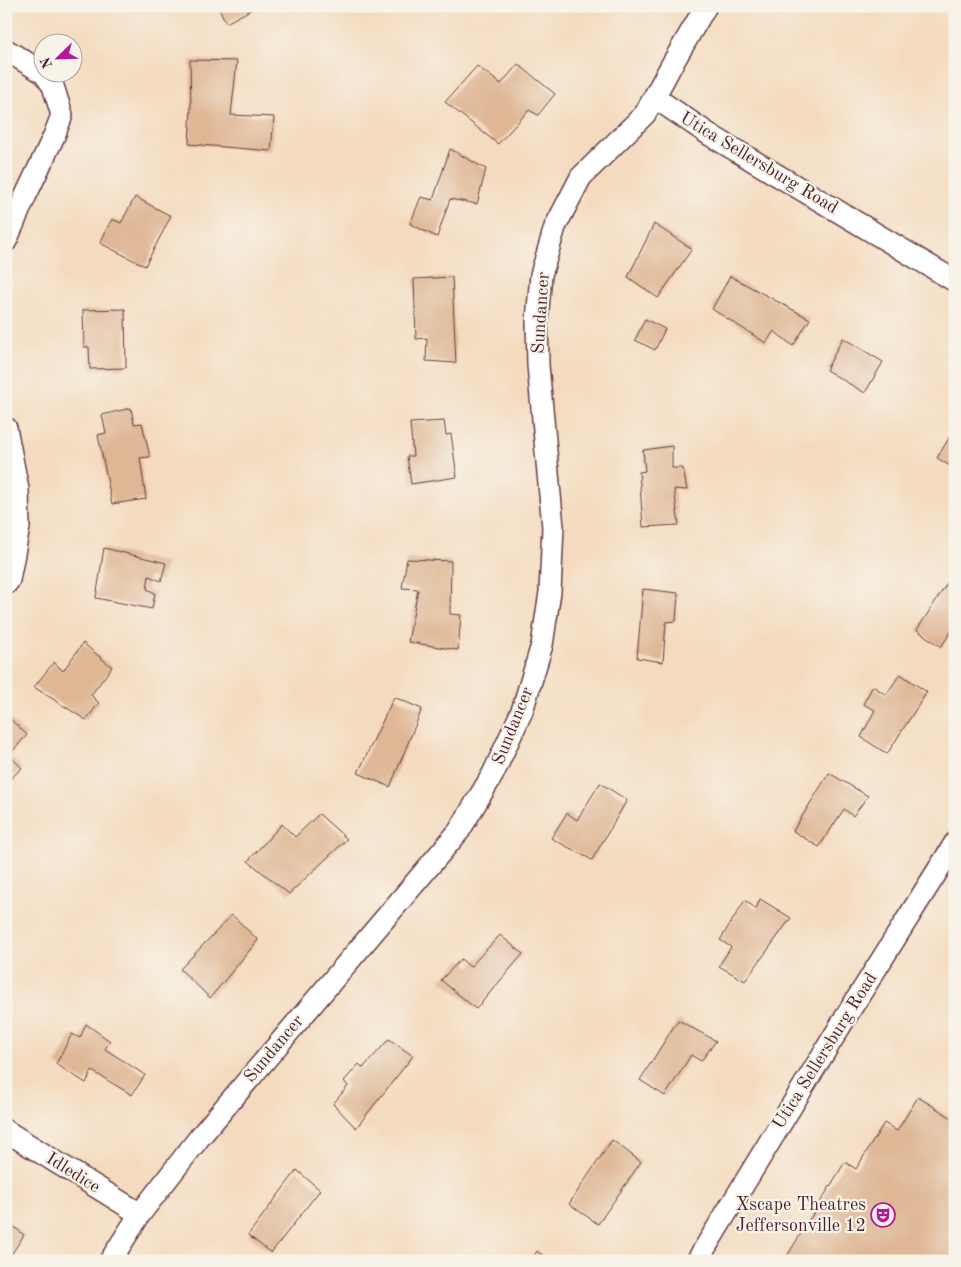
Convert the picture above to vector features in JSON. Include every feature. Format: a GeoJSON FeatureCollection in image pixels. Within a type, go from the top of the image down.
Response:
{"type":"FeatureCollection","features":[{"type":"Feature","properties":{"kind":"street"},"geometry":{"type":"LineString","coordinates":[[654,97],[706,6]]}},
{"type":"Feature","properties":{"kind":"street"},"geometry":{"type":"LineString","coordinates":[[6,50],[32,65]]}},
{"type":"Feature","properties":{"kind":"street"},"geometry":{"type":"LineString","coordinates":[[6,241],[62,115],[49,82]]}},
{"type":"Feature","properties":{"kind":"street","name":"Utica Sellersburg Road"},"geometry":{"type":"LineString","coordinates":[[654,97],[710,135],[955,281]]}},
{"type":"Feature","properties":{"kind":"street","name":"Sundancer"},"geometry":{"type":"LineString","coordinates":[[110,1261],[140,1214],[199,1138],[459,831],[493,774],[522,711],[542,646],[550,592],[553,526],[538,365],[537,320],[540,275],[555,227],[581,177],[645,114],[654,97]]}},
{"type":"Feature","properties":{"kind":"street"},"geometry":{"type":"LineString","coordinates":[[6,428],[18,489],[19,527],[9,580],[6,584]]}},
{"type":"Feature","properties":{"kind":"street","name":"Utica Sellersburg Road"},"geometry":{"type":"LineString","coordinates":[[697,1261],[850,1010],[955,843]]}},
{"type":"Feature","properties":{"kind":"street","name":"Idledice"},"geometry":{"type":"LineString","coordinates":[[6,1131],[140,1214]]}},
{"type":"Feature","properties":{"kind":"building"},"geometry":{"type":"Polygon","coordinates":[[[218,6],[258,6],[226,23],[218,6]]]}},
{"type":"Feature","properties":{"kind":"building"},"geometry":{"type":"Polygon","coordinates":[[[190,60],[237,61],[231,115],[274,117],[271,151],[189,144],[191,107],[190,60]]]}},
{"type":"Feature","properties":{"kind":"building"},"geometry":{"type":"Polygon","coordinates":[[[518,64],[555,94],[538,115],[529,110],[498,144],[445,102],[477,66],[501,84],[518,64]]]}},
{"type":"Feature","properties":{"kind":"building"},"geometry":{"type":"Polygon","coordinates":[[[450,149],[486,169],[477,204],[450,199],[437,237],[410,224],[421,197],[433,200],[450,149]]]}},
{"type":"Feature","properties":{"kind":"building"},"geometry":{"type":"Polygon","coordinates":[[[135,197],[171,216],[145,266],[100,243],[112,219],[121,223],[135,197]]]}},
{"type":"Feature","properties":{"kind":"building"},"geometry":{"type":"Polygon","coordinates":[[[654,224],[692,249],[658,298],[628,277],[654,224]]]}},
{"type":"Feature","properties":{"kind":"building"},"geometry":{"type":"Polygon","coordinates":[[[730,276],[810,319],[793,346],[774,331],[766,343],[712,309],[730,276]]]}},
{"type":"Feature","properties":{"kind":"building"},"geometry":{"type":"Polygon","coordinates":[[[452,277],[456,363],[426,361],[427,338],[416,339],[414,279],[452,277]]]}},
{"type":"Feature","properties":{"kind":"building"},"geometry":{"type":"Polygon","coordinates":[[[125,309],[126,368],[90,369],[89,347],[84,347],[83,310],[125,309]]]}},
{"type":"Feature","properties":{"kind":"building"},"geometry":{"type":"Polygon","coordinates":[[[645,319],[665,329],[655,350],[635,340],[645,319]]]}},
{"type":"Feature","properties":{"kind":"building"},"geometry":{"type":"Polygon","coordinates":[[[843,338],[883,362],[865,393],[826,370],[843,338]]]}},
{"type":"Feature","properties":{"kind":"building"},"geometry":{"type":"Polygon","coordinates":[[[131,408],[134,424],[142,423],[150,457],[140,458],[146,499],[112,504],[98,435],[106,433],[102,415],[131,408]]]}},
{"type":"Feature","properties":{"kind":"building"},"geometry":{"type":"Polygon","coordinates":[[[444,421],[446,435],[451,434],[457,477],[411,484],[407,456],[413,456],[410,423],[444,421]]]}},
{"type":"Feature","properties":{"kind":"building"},"geometry":{"type":"Polygon","coordinates":[[[955,428],[955,469],[937,458],[955,428]]]}},
{"type":"Feature","properties":{"kind":"building"},"geometry":{"type":"Polygon","coordinates":[[[672,446],[672,468],[683,468],[687,490],[674,489],[679,525],[643,527],[639,472],[645,471],[643,450],[672,446]]]}},
{"type":"Feature","properties":{"kind":"building"},"geometry":{"type":"Polygon","coordinates":[[[104,548],[166,563],[161,581],[149,576],[147,589],[155,593],[152,609],[96,598],[104,548]]]}},
{"type":"Feature","properties":{"kind":"building"},"geometry":{"type":"Polygon","coordinates":[[[407,559],[451,561],[450,614],[461,615],[458,650],[408,642],[418,589],[402,588],[407,559]]]}},
{"type":"Feature","properties":{"kind":"building"},"geometry":{"type":"Polygon","coordinates":[[[955,571],[955,626],[941,647],[917,630],[955,571]]]}},
{"type":"Feature","properties":{"kind":"building"},"geometry":{"type":"Polygon","coordinates":[[[643,589],[678,593],[676,621],[666,622],[663,662],[637,658],[643,589]]]}},
{"type":"Feature","properties":{"kind":"building"},"geometry":{"type":"Polygon","coordinates":[[[83,643],[112,667],[91,695],[99,703],[86,720],[34,687],[54,662],[63,671],[83,643]]]}},
{"type":"Feature","properties":{"kind":"building"},"geometry":{"type":"Polygon","coordinates":[[[900,674],[927,692],[887,754],[861,737],[875,710],[863,704],[873,686],[886,695],[900,674]]]}},
{"type":"Feature","properties":{"kind":"building"},"geometry":{"type":"Polygon","coordinates":[[[394,697],[422,709],[390,787],[358,773],[394,697]]]}},
{"type":"Feature","properties":{"kind":"building"},"geometry":{"type":"Polygon","coordinates":[[[6,715],[27,735],[9,755],[22,768],[6,783],[6,715]]]}},
{"type":"Feature","properties":{"kind":"building"},"geometry":{"type":"Polygon","coordinates":[[[829,773],[868,796],[853,816],[844,809],[819,847],[793,831],[829,773]]]}},
{"type":"Feature","properties":{"kind":"building"},"geometry":{"type":"Polygon","coordinates":[[[600,783],[627,800],[592,860],[551,838],[567,813],[577,820],[600,783]]]}},
{"type":"Feature","properties":{"kind":"building"},"geometry":{"type":"Polygon","coordinates":[[[319,814],[347,839],[289,894],[248,861],[282,824],[295,837],[319,814]]]}},
{"type":"Feature","properties":{"kind":"building"},"geometry":{"type":"Polygon","coordinates":[[[760,899],[791,918],[745,981],[719,966],[731,947],[720,940],[745,900],[756,909],[760,899]]]}},
{"type":"Feature","properties":{"kind":"building"},"geometry":{"type":"Polygon","coordinates":[[[232,915],[258,940],[210,998],[180,969],[232,915]]]}},
{"type":"Feature","properties":{"kind":"building"},"geometry":{"type":"Polygon","coordinates":[[[500,935],[523,954],[476,1009],[441,980],[461,959],[470,967],[500,935]]]}},
{"type":"Feature","properties":{"kind":"building"},"geometry":{"type":"Polygon","coordinates":[[[678,1020],[716,1041],[701,1061],[691,1055],[665,1096],[640,1080],[678,1020]]]}},
{"type":"Feature","properties":{"kind":"building"},"geometry":{"type":"Polygon","coordinates":[[[86,1024],[110,1041],[105,1049],[145,1075],[132,1095],[92,1071],[86,1083],[56,1064],[72,1034],[80,1038],[86,1024]]]}},
{"type":"Feature","properties":{"kind":"building"},"geometry":{"type":"Polygon","coordinates":[[[389,1039],[413,1056],[356,1128],[333,1104],[348,1086],[344,1081],[359,1064],[363,1068],[389,1039]]]}},
{"type":"Feature","properties":{"kind":"building","name":"Xscape Theatres Jeffersonville 12"},"geometry":{"type":"Polygon","coordinates":[[[918,1097],[955,1120],[955,1261],[784,1261],[845,1162],[856,1169],[884,1123],[897,1131],[918,1097]]]}},
{"type":"Feature","properties":{"kind":"building"},"geometry":{"type":"Polygon","coordinates":[[[612,1140],[641,1162],[598,1224],[569,1204],[612,1140]]]}},
{"type":"Feature","properties":{"kind":"building"},"geometry":{"type":"Polygon","coordinates":[[[297,1170],[320,1190],[271,1253],[248,1235],[297,1170]]]}},
{"type":"Feature","properties":{"kind":"building"},"geometry":{"type":"Polygon","coordinates":[[[6,1220],[24,1235],[7,1261],[6,1261],[6,1220]]]}},
{"type":"Feature","properties":{"kind":"building"},"geometry":{"type":"Polygon","coordinates":[[[537,1251],[550,1261],[531,1261],[537,1251]]]}},
{"type":"Feature","properties":{"kind":"place","name":"Xscape Theatres Jeffersonville 12"},"geometry":{"type":"Point","coordinates":[883,1215]}}]}
